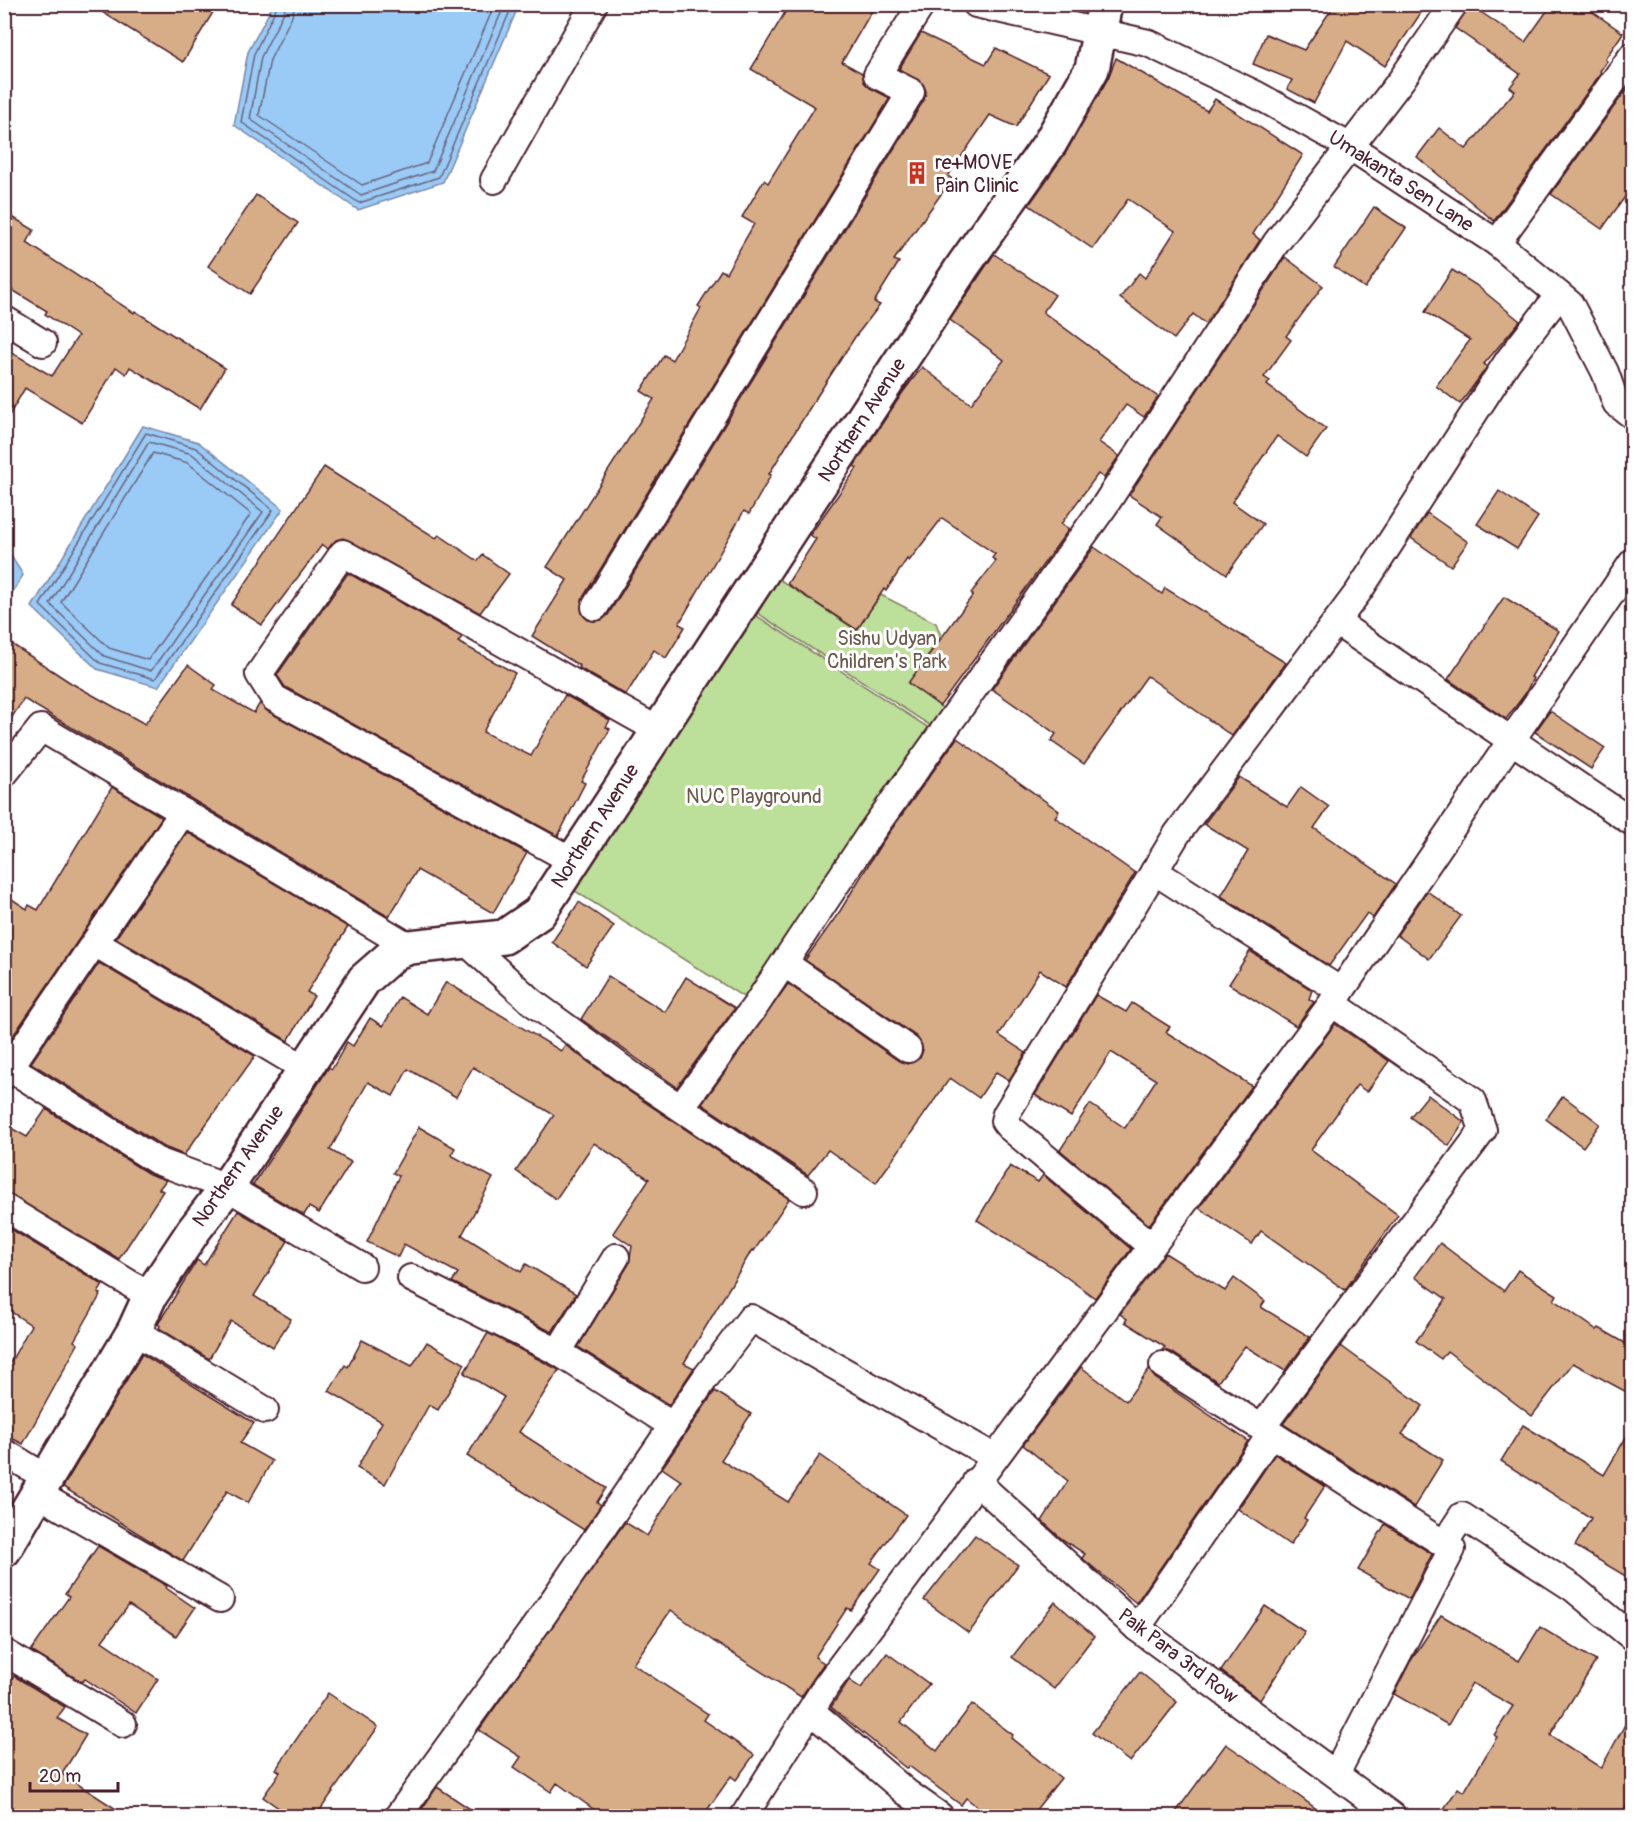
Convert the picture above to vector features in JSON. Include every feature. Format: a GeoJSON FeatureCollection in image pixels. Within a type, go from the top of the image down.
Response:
{"type":"FeatureCollection","features":[{"type":"Feature","properties":{"kind":"street"},"geometry":{"type":"LineString","coordinates":[[494,180],[594,4]]}},
{"type":"Feature","properties":{"kind":"street"},"geometry":{"type":"LineString","coordinates":[[595,607],[911,92],[877,75],[922,4]]}},
{"type":"Feature","properties":{"kind":"street","name":"Umakanta Sen Lane"},"geometry":{"type":"LineString","coordinates":[[976,4],[1102,19],[1257,95],[1349,146],[1497,243],[1570,304],[1605,372],[1616,402],[1632,415]]}},
{"type":"Feature","properties":{"kind":"street"},"geometry":{"type":"LineString","coordinates":[[681,1107],[784,963],[869,836],[1105,505],[1276,243],[1402,79],[1454,4]]}},
{"type":"Feature","properties":{"kind":"street","name":"Northern Avenue"},"geometry":{"type":"LineString","coordinates":[[4,1550],[134,1331],[150,1296],[194,1230],[227,1187],[364,980],[396,952],[410,948],[504,937],[539,913],[963,266],[1050,143],[1092,69],[1102,19]]}},
{"type":"Feature","properties":{"kind":"street"},"geometry":{"type":"LineString","coordinates":[[1497,243],[1632,56]]}},
{"type":"Feature","properties":{"kind":"street"},"geometry":{"type":"LineString","coordinates":[[1151,1246],[1008,1126],[1004,1121],[1006,1114],[1177,834],[1359,591],[1509,362],[1559,295]]}},
{"type":"Feature","properties":{"kind":"street"},"geometry":{"type":"LineString","coordinates":[[4,318],[43,343]]}},
{"type":"Feature","properties":{"kind":"street"},"geometry":{"type":"LineString","coordinates":[[573,861],[274,698],[259,674],[343,553],[658,730]]}},
{"type":"Feature","properties":{"kind":"street"},"geometry":{"type":"LineString","coordinates":[[744,1816],[811,1711],[976,1481],[1336,997],[1632,562]]}},
{"type":"Feature","properties":{"kind":"street"},"geometry":{"type":"LineString","coordinates":[[1335,622],[1632,822]]}},
{"type":"Feature","properties":{"kind":"street"},"geometry":{"type":"LineString","coordinates":[[4,774],[41,728],[410,948]]}},
{"type":"Feature","properties":{"kind":"street"},"geometry":{"type":"LineString","coordinates":[[183,812],[7,1072],[157,1161],[227,1187],[362,1267]]}},
{"type":"Feature","properties":{"kind":"street"},"geometry":{"type":"LineString","coordinates":[[1137,1628],[1266,1431],[1483,1130],[1473,1101],[1336,997],[1154,871]]}},
{"type":"Feature","properties":{"kind":"street"},"geometry":{"type":"LineString","coordinates":[[466,942],[532,1002],[633,1076],[804,1191]]}},
{"type":"Feature","properties":{"kind":"street"},"geometry":{"type":"LineString","coordinates":[[95,943],[304,1068]]}},
{"type":"Feature","properties":{"kind":"street"},"geometry":{"type":"LineString","coordinates":[[784,963],[908,1049]]}},
{"type":"Feature","properties":{"kind":"street"},"geometry":{"type":"LineString","coordinates":[[4,1207],[48,1236],[150,1296]]}},
{"type":"Feature","properties":{"kind":"street"},"geometry":{"type":"LineString","coordinates":[[558,1352],[616,1257]]}},
{"type":"Feature","properties":{"kind":"street"},"geometry":{"type":"LineString","coordinates":[[411,1278],[558,1352],[673,1426]]}},
{"type":"Feature","properties":{"kind":"street"},"geometry":{"type":"LineString","coordinates":[[398,1816],[751,1318],[994,1457]]}},
{"type":"Feature","properties":{"kind":"street"},"geometry":{"type":"LineString","coordinates":[[134,1331],[265,1410]]}},
{"type":"Feature","properties":{"kind":"street"},"geometry":{"type":"LineString","coordinates":[[1163,1365],[1452,1550],[1336,1774]]}},
{"type":"Feature","properties":{"kind":"street"},"geometry":{"type":"LineString","coordinates":[[4,1452],[42,1486],[220,1599]]}},
{"type":"Feature","properties":{"kind":"street","name":"Paik Para 3rd Row"},"geometry":{"type":"LineString","coordinates":[[976,1481],[1137,1628],[1392,1816]]}},
{"type":"Feature","properties":{"kind":"street"},"geometry":{"type":"LineString","coordinates":[[1444,1544],[1462,1516],[1573,1588],[1632,1637]]}},
{"type":"Feature","properties":{"kind":"street"},"geometry":{"type":"LineString","coordinates":[[4,1652],[123,1724]]}},
{"type":"Feature","properties":{"kind":"street"},"geometry":{"type":"LineString","coordinates":[[811,1711],[906,1792],[940,1816]]}},
{"type":"Feature","properties":{"kind":"green space","name":"Sishu Udyan Children's Park"},"geometry":{"type":"Polygon","coordinates":[[[774,576],[856,630],[881,595],[936,623],[941,636],[909,683],[950,714],[937,730],[745,605],[774,576]]]}},
{"type":"Feature","properties":{"kind":"green space","name":"NUC Playground"},"geometry":{"type":"Polygon","coordinates":[[[740,605],[935,732],[756,1005],[559,881],[740,605]]]}},
{"type":"Feature","properties":{"kind":"water"},"geometry":{"type":"Polygon","coordinates":[[[273,5],[519,5],[443,182],[358,210],[234,125],[248,52],[273,5]]]}},
{"type":"Feature","properties":{"kind":"water"},"geometry":{"type":"Polygon","coordinates":[[[143,426],[198,442],[283,509],[158,687],[97,669],[32,607],[143,426]]]}},
{"type":"Feature","properties":{"kind":"water"},"geometry":{"type":"Polygon","coordinates":[[[5,546],[23,575],[5,605],[5,546]]]}},
{"type":"Feature","properties":{"kind":"building"},"geometry":{"type":"Polygon","coordinates":[[[89,4],[218,4],[183,62],[89,4]]]}},
{"type":"Feature","properties":{"kind":"building"},"geometry":{"type":"Polygon","coordinates":[[[790,4],[876,4],[842,62],[862,73],[864,82],[870,88],[890,98],[582,599],[582,614],[588,620],[602,620],[608,615],[924,100],[926,91],[923,84],[899,69],[921,33],[986,64],[996,48],[1049,74],[1016,127],[990,115],[948,176],[952,179],[894,260],[899,262],[874,302],[880,305],[855,337],[814,401],[769,474],[771,475],[749,514],[744,511],[679,624],[685,627],[666,658],[654,650],[626,695],[579,668],[580,666],[532,636],[567,580],[547,567],[654,399],[641,391],[664,355],[672,360],[701,308],[698,306],[721,270],[726,273],[754,224],[742,217],[764,180],[768,183],[815,107],[751,69],[790,4]]]}},
{"type":"Feature","properties":{"kind":"building"},"geometry":{"type":"Polygon","coordinates":[[[1335,4],[1435,4],[1431,11],[1425,7],[1385,66],[1347,41],[1314,103],[1287,89],[1292,80],[1253,64],[1266,34],[1304,50],[1335,4]]]}},
{"type":"Feature","properties":{"kind":"building"},"geometry":{"type":"Polygon","coordinates":[[[1469,4],[1525,42],[1552,4],[1581,4],[1623,33],[1605,59],[1607,61],[1601,73],[1494,221],[1417,157],[1439,128],[1466,149],[1515,91],[1510,87],[1520,74],[1455,28],[1469,4]]]}},
{"type":"Feature","properties":{"kind":"building"},"geometry":{"type":"Polygon","coordinates":[[[1116,58],[1207,111],[1215,99],[1303,155],[1253,234],[1260,240],[1206,324],[1193,314],[1174,339],[1120,298],[1139,273],[1145,278],[1175,231],[1128,199],[1093,249],[1029,205],[1066,152],[1108,78],[1116,58]]]}},
{"type":"Feature","properties":{"kind":"building"},"geometry":{"type":"Polygon","coordinates":[[[1626,90],[1632,95],[1632,187],[1602,229],[1551,194],[1626,90]]]}},
{"type":"Feature","properties":{"kind":"building"},"geometry":{"type":"Polygon","coordinates":[[[256,195],[298,223],[250,294],[208,266],[256,195]]]}},
{"type":"Feature","properties":{"kind":"building"},"geometry":{"type":"Polygon","coordinates":[[[1374,207],[1406,228],[1365,288],[1334,267],[1374,207]]]}},
{"type":"Feature","properties":{"kind":"building"},"geometry":{"type":"Polygon","coordinates":[[[4,212],[34,230],[27,243],[134,313],[135,311],[225,368],[200,409],[130,367],[126,374],[116,367],[82,423],[25,388],[4,424],[4,348],[52,376],[78,336],[45,314],[47,311],[4,285],[4,212]]]}},
{"type":"Feature","properties":{"kind":"building"},"geometry":{"type":"Polygon","coordinates":[[[994,254],[1055,295],[1043,312],[1158,397],[1144,417],[1126,405],[1099,442],[1119,456],[1104,478],[1098,474],[1061,524],[1069,529],[940,706],[908,683],[996,561],[992,558],[995,554],[942,518],[909,561],[907,559],[886,591],[884,589],[857,630],[787,584],[816,539],[810,535],[857,468],[854,466],[903,392],[922,367],[971,404],[1004,360],[950,320],[994,254]]]}},
{"type":"Feature","properties":{"kind":"building"},"geometry":{"type":"Polygon","coordinates":[[[1285,257],[1323,286],[1286,336],[1291,340],[1264,377],[1270,381],[1267,385],[1326,429],[1306,457],[1277,436],[1232,502],[1263,524],[1227,574],[1157,524],[1162,517],[1129,495],[1285,257]]]}},
{"type":"Feature","properties":{"kind":"building"},"geometry":{"type":"Polygon","coordinates":[[[1452,270],[1476,285],[1520,321],[1484,364],[1487,367],[1460,404],[1436,386],[1470,340],[1425,312],[1452,270]]]}},
{"type":"Feature","properties":{"kind":"building"},"geometry":{"type":"Polygon","coordinates":[[[324,467],[436,538],[439,535],[478,561],[483,555],[509,574],[480,613],[343,538],[336,540],[328,549],[322,545],[262,625],[231,605],[324,467]]]}},
{"type":"Feature","properties":{"kind":"building"},"geometry":{"type":"Polygon","coordinates":[[[1499,491],[1538,517],[1517,549],[1477,524],[1499,491]]]}},
{"type":"Feature","properties":{"kind":"building"},"geometry":{"type":"Polygon","coordinates":[[[1427,513],[1468,542],[1451,566],[1411,538],[1427,513]]]}},
{"type":"Feature","properties":{"kind":"building"},"geometry":{"type":"Polygon","coordinates":[[[1094,547],[1162,594],[1165,588],[1286,663],[1232,736],[1147,676],[1084,764],[1051,741],[1056,734],[992,689],[1094,547]]]}},
{"type":"Feature","properties":{"kind":"building"},"geometry":{"type":"Polygon","coordinates":[[[348,573],[462,637],[458,642],[515,673],[483,732],[531,756],[565,695],[610,720],[606,727],[610,729],[581,781],[585,783],[558,836],[285,687],[277,675],[348,573]]]}},
{"type":"Feature","properties":{"kind":"building"},"geometry":{"type":"Polygon","coordinates":[[[1504,597],[1559,631],[1531,677],[1533,678],[1525,694],[1506,719],[1448,679],[1504,597]]]}},
{"type":"Feature","properties":{"kind":"building"},"geometry":{"type":"Polygon","coordinates":[[[4,639],[71,683],[145,724],[188,665],[216,685],[213,690],[254,713],[260,703],[267,711],[527,853],[493,913],[417,870],[389,917],[24,699],[4,729],[4,639]]]}},
{"type":"Feature","properties":{"kind":"building"},"geometry":{"type":"Polygon","coordinates":[[[1550,711],[1605,748],[1591,769],[1535,732],[1550,711]]]}},
{"type":"Feature","properties":{"kind":"building"},"geometry":{"type":"Polygon","coordinates":[[[957,738],[1059,811],[1055,817],[1135,873],[1066,987],[1040,970],[999,1035],[1026,1053],[1009,1080],[996,1072],[979,1098],[950,1078],[876,1183],[828,1150],[808,1175],[702,1104],[788,984],[899,1061],[907,1064],[920,1058],[923,1050],[917,1037],[805,960],[840,911],[881,844],[957,738]]]}},
{"type":"Feature","properties":{"kind":"building"},"geometry":{"type":"Polygon","coordinates":[[[1239,777],[1287,807],[1301,787],[1329,807],[1314,828],[1396,884],[1373,918],[1367,913],[1329,966],[1221,896],[1248,851],[1204,824],[1239,777]]]}},
{"type":"Feature","properties":{"kind":"building"},"geometry":{"type":"Polygon","coordinates":[[[112,787],[162,817],[4,1049],[4,894],[27,909],[29,905],[38,910],[112,787]]]}},
{"type":"Feature","properties":{"kind":"building"},"geometry":{"type":"Polygon","coordinates":[[[187,832],[348,927],[307,992],[314,996],[288,1041],[116,938],[187,832]]]}},
{"type":"Feature","properties":{"kind":"building"},"geometry":{"type":"Polygon","coordinates":[[[1427,891],[1461,916],[1429,959],[1397,935],[1427,891]]]}},
{"type":"Feature","properties":{"kind":"building"},"geometry":{"type":"Polygon","coordinates":[[[579,902],[614,926],[586,966],[552,942],[579,902]]]}},
{"type":"Feature","properties":{"kind":"building"},"geometry":{"type":"Polygon","coordinates":[[[1250,951],[1312,990],[1309,999],[1314,1002],[1296,1026],[1229,984],[1250,951]]]}},
{"type":"Feature","properties":{"kind":"building"},"geometry":{"type":"Polygon","coordinates":[[[99,963],[255,1056],[184,1155],[164,1147],[31,1063],[99,963]]]}},
{"type":"Feature","properties":{"kind":"building"},"geometry":{"type":"Polygon","coordinates":[[[608,976],[665,1012],[686,977],[735,1008],[677,1087],[581,1019],[608,976]]]}},
{"type":"Feature","properties":{"kind":"building"},"geometry":{"type":"Polygon","coordinates":[[[446,982],[561,1051],[565,1045],[624,1088],[789,1199],[754,1251],[752,1250],[684,1363],[694,1368],[669,1405],[578,1347],[629,1264],[632,1246],[613,1233],[649,1179],[594,1143],[556,1199],[516,1171],[554,1115],[473,1067],[456,1097],[408,1069],[393,1096],[368,1082],[330,1150],[351,1162],[319,1213],[309,1207],[304,1215],[253,1185],[329,1067],[332,1069],[347,1042],[353,1046],[370,1018],[383,1026],[400,997],[427,1014],[446,982]]]}},
{"type":"Feature","properties":{"kind":"building"},"geometry":{"type":"Polygon","coordinates":[[[1096,995],[1126,1012],[1132,1003],[1170,1027],[1166,1032],[1252,1086],[1149,1225],[1060,1150],[1090,1104],[1125,1128],[1156,1080],[1111,1052],[1071,1117],[1035,1095],[1096,995]]]}},
{"type":"Feature","properties":{"kind":"building"},"geometry":{"type":"Polygon","coordinates":[[[1335,1024],[1389,1061],[1367,1092],[1357,1085],[1311,1150],[1398,1215],[1345,1290],[1261,1231],[1252,1244],[1199,1208],[1335,1024]]]}},
{"type":"Feature","properties":{"kind":"building"},"geometry":{"type":"Polygon","coordinates":[[[1428,1095],[1464,1122],[1449,1146],[1410,1117],[1428,1095]]]}},
{"type":"Feature","properties":{"kind":"building"},"geometry":{"type":"Polygon","coordinates":[[[1563,1096],[1600,1124],[1583,1147],[1546,1119],[1563,1096]]]}},
{"type":"Feature","properties":{"kind":"building"},"geometry":{"type":"Polygon","coordinates":[[[46,1109],[149,1174],[166,1180],[159,1189],[163,1191],[119,1259],[4,1192],[4,1124],[27,1137],[46,1109]]]}},
{"type":"Feature","properties":{"kind":"building"},"geometry":{"type":"Polygon","coordinates":[[[419,1127],[455,1148],[451,1155],[493,1178],[462,1235],[521,1272],[526,1264],[576,1294],[552,1332],[452,1282],[458,1273],[404,1244],[398,1257],[367,1242],[399,1176],[393,1173],[419,1127]]]}},
{"type":"Feature","properties":{"kind":"building"},"geometry":{"type":"Polygon","coordinates":[[[1010,1166],[1038,1182],[1043,1175],[1131,1249],[1095,1298],[1051,1266],[977,1220],[1010,1166]]]}},
{"type":"Feature","properties":{"kind":"building"},"geometry":{"type":"Polygon","coordinates":[[[238,1211],[288,1241],[254,1296],[291,1319],[273,1347],[231,1321],[209,1359],[159,1328],[158,1324],[197,1260],[204,1265],[238,1211]]]}},
{"type":"Feature","properties":{"kind":"building"},"geometry":{"type":"Polygon","coordinates":[[[4,1225],[103,1285],[98,1293],[101,1294],[74,1341],[78,1344],[23,1444],[4,1434],[4,1374],[31,1325],[4,1307],[4,1225]]]}},
{"type":"Feature","properties":{"kind":"building"},"geometry":{"type":"Polygon","coordinates":[[[1440,1243],[1504,1291],[1518,1270],[1557,1295],[1554,1300],[1597,1330],[1599,1328],[1632,1347],[1632,1395],[1573,1363],[1532,1416],[1447,1351],[1441,1359],[1416,1341],[1446,1299],[1415,1277],[1440,1243]]]}},
{"type":"Feature","properties":{"kind":"building"},"geometry":{"type":"Polygon","coordinates":[[[1165,1253],[1225,1291],[1234,1278],[1265,1301],[1261,1307],[1310,1337],[1285,1371],[1245,1346],[1218,1382],[1171,1352],[1162,1350],[1165,1347],[1125,1322],[1127,1319],[1120,1314],[1165,1253]]]}},
{"type":"Feature","properties":{"kind":"building"},"geometry":{"type":"Polygon","coordinates":[[[488,1333],[559,1370],[519,1432],[606,1488],[597,1502],[601,1505],[584,1530],[467,1456],[504,1397],[464,1373],[488,1333]]]}},
{"type":"Feature","properties":{"kind":"building"},"geometry":{"type":"Polygon","coordinates":[[[362,1340],[412,1366],[427,1342],[465,1364],[438,1410],[429,1405],[385,1484],[357,1468],[382,1422],[329,1391],[345,1365],[348,1367],[362,1340]]]}},
{"type":"Feature","properties":{"kind":"building"},"geometry":{"type":"Polygon","coordinates":[[[1341,1346],[1423,1406],[1402,1434],[1443,1460],[1414,1507],[1283,1424],[1341,1346]]]}},
{"type":"Feature","properties":{"kind":"building"},"geometry":{"type":"Polygon","coordinates":[[[142,1354],[254,1423],[240,1443],[272,1461],[248,1503],[227,1491],[183,1561],[63,1487],[142,1354]]]}},
{"type":"Feature","properties":{"kind":"building"},"geometry":{"type":"Polygon","coordinates":[[[1081,1367],[1126,1401],[1149,1369],[1155,1378],[1248,1441],[1136,1603],[1082,1558],[1085,1554],[1062,1539],[1042,1521],[1068,1481],[1023,1445],[1081,1367]]]}},
{"type":"Feature","properties":{"kind":"building"},"geometry":{"type":"Polygon","coordinates":[[[715,1391],[751,1414],[721,1460],[788,1502],[820,1455],[906,1515],[871,1563],[880,1569],[851,1610],[847,1608],[815,1657],[824,1663],[801,1697],[713,1641],[671,1610],[633,1664],[708,1714],[704,1720],[754,1755],[736,1780],[731,1776],[703,1816],[603,1816],[557,1783],[551,1792],[514,1767],[521,1757],[479,1730],[625,1522],[647,1536],[681,1481],[662,1468],[715,1391]]]}},
{"type":"Feature","properties":{"kind":"building"},"geometry":{"type":"Polygon","coordinates":[[[1523,1425],[1604,1475],[1632,1427],[1632,1580],[1575,1546],[1591,1518],[1501,1461],[1523,1425]]]}},
{"type":"Feature","properties":{"kind":"building"},"geometry":{"type":"Polygon","coordinates":[[[1275,1454],[1325,1486],[1304,1518],[1307,1520],[1290,1545],[1238,1509],[1275,1454]]]}},
{"type":"Feature","properties":{"kind":"building"},"geometry":{"type":"Polygon","coordinates":[[[1385,1524],[1432,1554],[1409,1599],[1358,1570],[1385,1524]]]}},
{"type":"Feature","properties":{"kind":"building"},"geometry":{"type":"Polygon","coordinates":[[[975,1535],[1018,1565],[969,1633],[924,1600],[975,1535]]]}},
{"type":"Feature","properties":{"kind":"building"},"geometry":{"type":"Polygon","coordinates":[[[98,1546],[167,1586],[166,1588],[195,1608],[176,1636],[129,1605],[102,1641],[158,1679],[136,1713],[85,1679],[82,1682],[31,1651],[69,1597],[65,1594],[98,1546]]]}},
{"type":"Feature","properties":{"kind":"building"},"geometry":{"type":"Polygon","coordinates":[[[1055,1602],[1094,1636],[1054,1689],[1012,1657],[1055,1602]]]}},
{"type":"Feature","properties":{"kind":"building"},"geometry":{"type":"Polygon","coordinates":[[[1265,1606],[1305,1632],[1260,1700],[1221,1671],[1265,1606]]]}},
{"type":"Feature","properties":{"kind":"building"},"geometry":{"type":"Polygon","coordinates":[[[1441,1615],[1519,1661],[1540,1627],[1596,1661],[1550,1735],[1601,1768],[1632,1712],[1632,1796],[1621,1816],[1439,1816],[1458,1788],[1464,1792],[1497,1737],[1494,1735],[1513,1706],[1472,1683],[1448,1725],[1394,1694],[1410,1662],[1441,1615]]]}},
{"type":"Feature","properties":{"kind":"building"},"geometry":{"type":"Polygon","coordinates":[[[887,1653],[929,1684],[901,1722],[937,1751],[972,1704],[1013,1735],[1011,1738],[1061,1778],[1031,1816],[989,1816],[966,1798],[961,1805],[909,1766],[907,1769],[831,1707],[849,1680],[861,1688],[887,1653]]]}},
{"type":"Feature","properties":{"kind":"building"},"geometry":{"type":"Polygon","coordinates":[[[1140,1672],[1177,1702],[1130,1762],[1092,1733],[1140,1672]]]}},
{"type":"Feature","properties":{"kind":"building"},"geometry":{"type":"Polygon","coordinates":[[[14,1676],[65,1707],[57,1718],[86,1735],[62,1774],[127,1816],[4,1816],[4,1689],[14,1676]]]}},
{"type":"Feature","properties":{"kind":"building"},"geometry":{"type":"Polygon","coordinates":[[[328,1693],[378,1727],[316,1816],[290,1816],[263,1797],[280,1772],[276,1769],[328,1693]]]}},
{"type":"Feature","properties":{"kind":"building"},"geometry":{"type":"Polygon","coordinates":[[[1226,1744],[1258,1766],[1326,1816],[1173,1816],[1226,1744]]]}},
{"type":"Feature","properties":{"kind":"building"},"geometry":{"type":"Polygon","coordinates":[[[437,1787],[481,1816],[417,1816],[437,1787]]]}},
{"type":"Feature","properties":{"kind":"place","name":"re+MOVE Pain Clinic"},"geometry":{"type":"Point","coordinates":[917,173]}}]}
